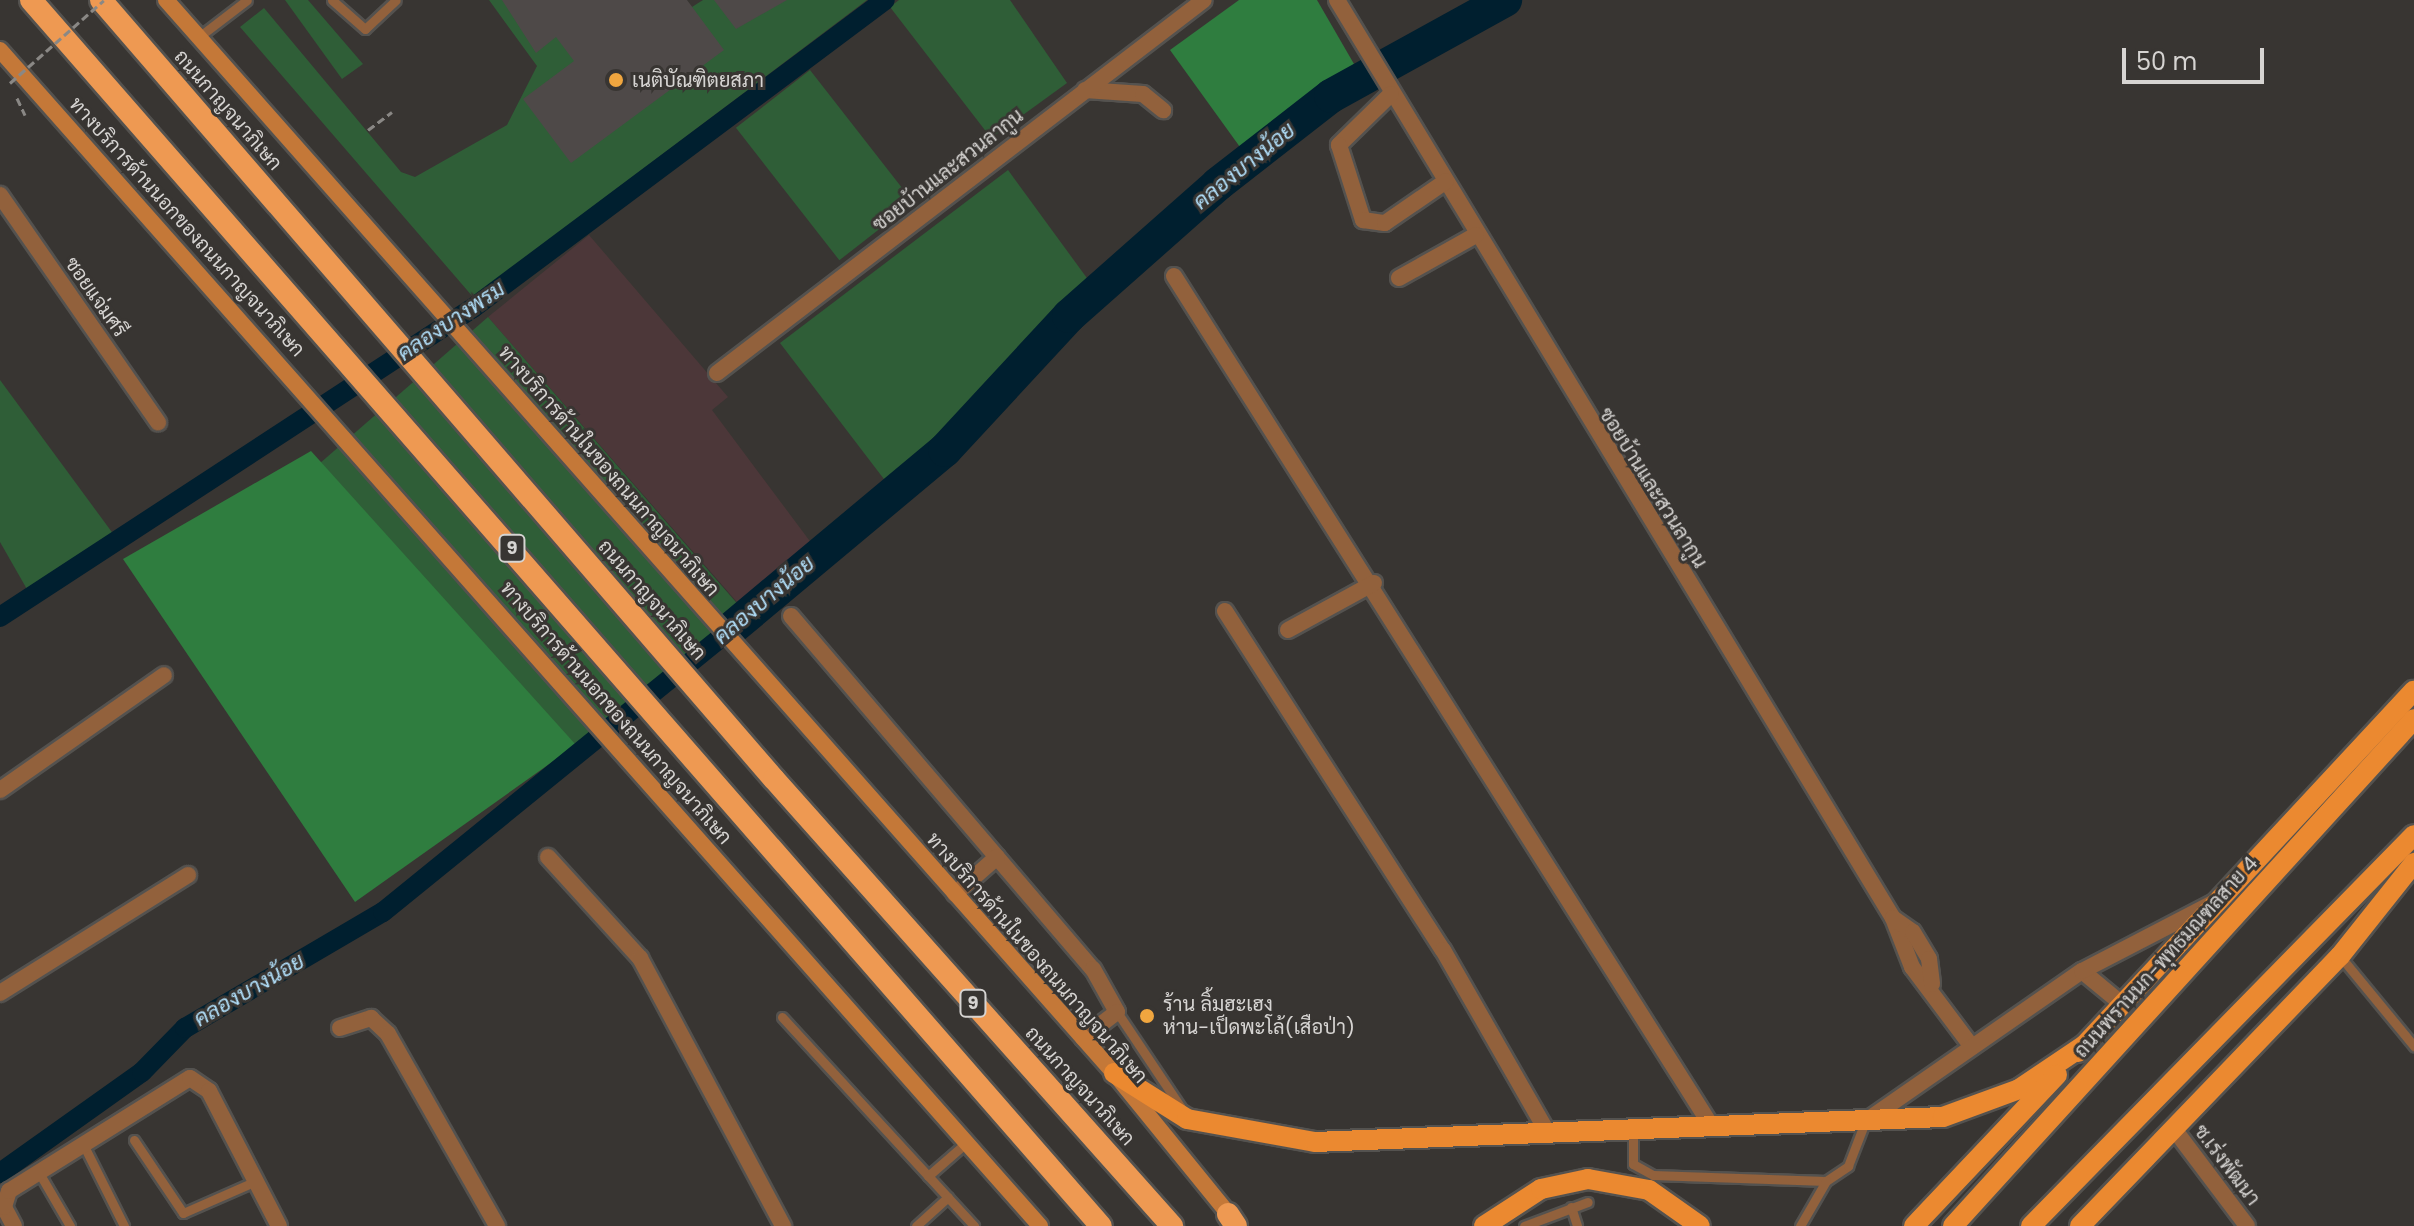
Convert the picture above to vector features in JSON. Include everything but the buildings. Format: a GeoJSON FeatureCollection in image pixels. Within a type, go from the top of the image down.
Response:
{"type":"FeatureCollection","features":[{"type":"Feature","properties":{"kind":"highway","name":"9"},"geometry":{"type":"LineString","coordinates":[[31,0],[285,285],[1101,1226]]}},
{"type":"Feature","properties":{"kind":"highway","name":"ถนนกาญจนาภิเษก"},"geometry":{"type":"LineString","coordinates":[[103,0],[774,779],[1172,1226]]}},
{"type":"Feature","properties":{"kind":"main road","name":"ทางบริการด้านในของถนนกาญจนาภิเษก"},"geometry":{"type":"LineString","coordinates":[[166,0],[370,225],[817,741],[1114,1073],[1234,1222]]}},
{"type":"Feature","properties":{"kind":"main road","name":"ทางบริการด้านนอกของถนนกาญจนาภิเษก"},"geometry":{"type":"LineString","coordinates":[[0,50],[244,320],[703,843],[970,1140],[1040,1226]]}},
{"type":"Feature","properties":{"kind":"main road"},"geometry":{"type":"LineString","coordinates":[[1914,1226],[2414,691]]}},
{"type":"Feature","properties":{"kind":"main road","name":"ถนนพรานนก-พุทธมณฑลสาย 4"},"geometry":{"type":"LineString","coordinates":[[1953,1226],[2414,719]]}},
{"type":"Feature","properties":{"kind":"main road"},"geometry":{"type":"LineString","coordinates":[[2033,1224],[2414,835]]}},
{"type":"Feature","properties":{"kind":"main road"},"geometry":{"type":"LineString","coordinates":[[2080,1226],[2340,956],[2414,863]]}},
{"type":"Feature","properties":{"kind":"main road"},"geometry":{"type":"LineString","coordinates":[[1114,1073],[1187,1119],[1315,1142],[1943,1117],[1981,1105],[2053,1071],[2086,1044]]}},
{"type":"Feature","properties":{"kind":"main road"},"geometry":{"type":"LineString","coordinates":[[1491,1219],[1541,1189],[1608,1180],[1665,1197],[1700,1226]]}},
{"type":"Feature","properties":{"kind":"street","name":"ซอยบ้านและสวนลากูน"},"geometry":{"type":"LineString","coordinates":[[717,373],[1204,0]]}},
{"type":"Feature","properties":{"kind":"street","name":"ซอยบ้านและสวนลากูน"},"geometry":{"type":"LineString","coordinates":[[1337,0],[1476,235],[1893,918],[1913,932],[1929,959],[1932,984],[1972,1047]]}},
{"type":"Feature","properties":{"kind":"street"},"geometry":{"type":"LineString","coordinates":[[1085,90],[1143,94],[1163,110]]}},
{"type":"Feature","properties":{"kind":"street"},"geometry":{"type":"LineString","coordinates":[[1391,94],[1339,145],[1363,220],[1385,223],[1446,181]]}},
{"type":"Feature","properties":{"kind":"street","name":"ซอยแจ่มศรี"},"geometry":{"type":"LineString","coordinates":[[0,195],[158,422]]}},
{"type":"Feature","properties":{"kind":"street"},"geometry":{"type":"LineString","coordinates":[[1399,278],[1476,235]]}},
{"type":"Feature","properties":{"kind":"street"},"geometry":{"type":"LineString","coordinates":[[1174,276],[1374,583],[1712,1127]]}},
{"type":"Feature","properties":{"kind":"street"},"geometry":{"type":"LineString","coordinates":[[1288,630],[1374,583]]}},
{"type":"Feature","properties":{"kind":"street"},"geometry":{"type":"LineString","coordinates":[[1225,611],[1443,950],[1548,1133]]}},
{"type":"Feature","properties":{"kind":"street"},"geometry":{"type":"LineString","coordinates":[[791,616],[1093,969],[1117,1012],[1083,1038]]}},
{"type":"Feature","properties":{"kind":"street"},"geometry":{"type":"LineString","coordinates":[[0,790],[164,675]]}},
{"type":"Feature","properties":{"kind":"street"},"geometry":{"type":"LineString","coordinates":[[548,857],[640,958],[783,1226]]}},
{"type":"Feature","properties":{"kind":"street"},"geometry":{"type":"LineString","coordinates":[[955,894],[997,857]]}},
{"type":"Feature","properties":{"kind":"street"},"geometry":{"type":"LineString","coordinates":[[0,993],[188,875]]}},
{"type":"Feature","properties":{"kind":"street"},"geometry":{"type":"LineString","coordinates":[[1865,1122],[2082,971],[2217,901]]}},
{"type":"Feature","properties":{"kind":"street"},"geometry":{"type":"LineString","coordinates":[[2082,971],[2122,1004]]}},
{"type":"Feature","properties":{"kind":"street"},"geometry":{"type":"LineString","coordinates":[[340,1028],[371,1018],[388,1034],[497,1226]]}},
{"type":"Feature","properties":{"kind":"street"},"geometry":{"type":"LineString","coordinates":[[14,1226],[5,1200],[38,1171],[178,1082],[199,1080],[279,1226]]}},
{"type":"Feature","properties":{"kind":"street","name":"ซ.เร่งพัฒนา"},"geometry":{"type":"LineString","coordinates":[[2174,1129],[2247,1226]]}},
{"type":"Feature","properties":{"kind":"lane"},"geometry":{"type":"LineString","coordinates":[[200,36],[247,0]]}},
{"type":"Feature","properties":{"kind":"lane"},"geometry":{"type":"LineString","coordinates":[[332,0],[365,29],[396,0]]}},
{"type":"Feature","properties":{"kind":"lane"},"geometry":{"type":"LineString","coordinates":[[2340,956],[2414,1046]]}},
{"type":"Feature","properties":{"kind":"lane"},"geometry":{"type":"LineString","coordinates":[[1117,1012],[1187,1119]]}},
{"type":"Feature","properties":{"kind":"lane"},"geometry":{"type":"LineString","coordinates":[[782,1017],[974,1226]]}},
{"type":"Feature","properties":{"kind":"lane"},"geometry":{"type":"LineString","coordinates":[[1800,1226],[1826,1181],[1848,1166],[1865,1122]]}},
{"type":"Feature","properties":{"kind":"lane"},"geometry":{"type":"LineString","coordinates":[[1633,1130],[1633,1164],[1653,1175],[1826,1181]]}},
{"type":"Feature","properties":{"kind":"lane"},"geometry":{"type":"LineString","coordinates":[[134,1140],[183,1213],[256,1181]]}},
{"type":"Feature","properties":{"kind":"lane"},"geometry":{"type":"LineString","coordinates":[[928,1176],[970,1140]]}},
{"type":"Feature","properties":{"kind":"lane"},"geometry":{"type":"LineString","coordinates":[[82,1143],[124,1226]]}},
{"type":"Feature","properties":{"kind":"lane"},"geometry":{"type":"LineString","coordinates":[[38,1171],[70,1226]]}},
{"type":"Feature","properties":{"kind":"lane"},"geometry":{"type":"LineString","coordinates":[[916,1226],[948,1197]]}},
{"type":"Feature","properties":{"kind":"lane"},"geometry":{"type":"LineString","coordinates":[[1524,1226],[1588,1202]]}},
{"type":"Feature","properties":{"kind":"lane"},"geometry":{"type":"LineString","coordinates":[[1571,1207],[1577,1226]]}},
{"type":"Feature","properties":{"kind":"path"},"geometry":{"type":"LineString","coordinates":[[25,115],[10,83],[103,0]]}},
{"type":"Feature","properties":{"kind":"path"},"geometry":{"type":"LineString","coordinates":[[368,130],[392,112]]}},
{"type":"Feature","properties":{"kind":"shaded area"},"geometry":{"type":"Polygon","coordinates":[[[589,235],[728,397],[712,410],[815,548],[744,610],[488,317],[589,235]]]}},
{"type":"Feature","properties":{"kind":"green space"},"geometry":{"type":"Polygon","coordinates":[[[285,0],[308,0],[363,64],[342,79],[285,0]]]}},
{"type":"Feature","properties":{"kind":"green space"},"geometry":{"type":"Polygon","coordinates":[[[489,0],[549,0],[599,66],[703,0],[867,0],[473,297],[240,27],[264,8],[401,172],[415,177],[507,125],[537,66],[489,0]]]}},
{"type":"Feature","properties":{"kind":"green space"},"geometry":{"type":"Polygon","coordinates":[[[899,0],[1010,0],[1067,83],[991,138],[890,7],[899,0]]]}},
{"type":"Feature","properties":{"kind":"green space"},"geometry":{"type":"Polygon","coordinates":[[[1239,0],[1317,0],[1354,64],[1245,154],[1170,50],[1239,0]]]}},
{"type":"Feature","properties":{"kind":"green space"},"geometry":{"type":"Polygon","coordinates":[[[810,70],[913,202],[839,260],[736,128],[810,70]]]}},
{"type":"Feature","properties":{"kind":"green space"},"geometry":{"type":"Polygon","coordinates":[[[1008,170],[1092,285],[938,447],[890,487],[780,343],[1008,170]]]}},
{"type":"Feature","properties":{"kind":"green space"},"geometry":{"type":"Polygon","coordinates":[[[488,317],[743,611],[576,756],[320,463],[488,317]]]}},
{"type":"Feature","properties":{"kind":"green space"},"geometry":{"type":"Polygon","coordinates":[[[0,380],[114,535],[28,591],[0,542],[0,380]]]}},
{"type":"Feature","properties":{"kind":"green space"},"geometry":{"type":"Polygon","coordinates":[[[311,451],[576,745],[355,902],[123,559],[311,451]]]}},
{"type":"Feature","properties":{"kind":"waterway","name":"คลองบางพรม"},"geometry":{"type":"LineString","coordinates":[[0,617],[473,308],[885,0]]}},
{"type":"Feature","properties":{"kind":"waterway","name":"คลองบางน้อย"},"geometry":{"type":"LineString","coordinates":[[732,628],[945,450],[1069,316],[1218,184],[1331,96],[1505,0]]}},
{"type":"Feature","properties":{"kind":"waterway","name":"คลองบางน้อย"},"geometry":{"type":"LineString","coordinates":[[0,1173],[142,1072],[185,1028],[383,912],[732,628]]}},
{"type":"Feature","properties":{"kind":"place","name":"เนติบัณฑิตยสภา"},"geometry":{"type":"Point","coordinates":[616,80]}},
{"type":"Feature","properties":{"kind":"place","name":"ร้าน ลิ้มฮะเฮง ห่าน-เป็ดพะโล้(เสือป่า)"},"geometry":{"type":"Point","coordinates":[1147,1016]}}]}
